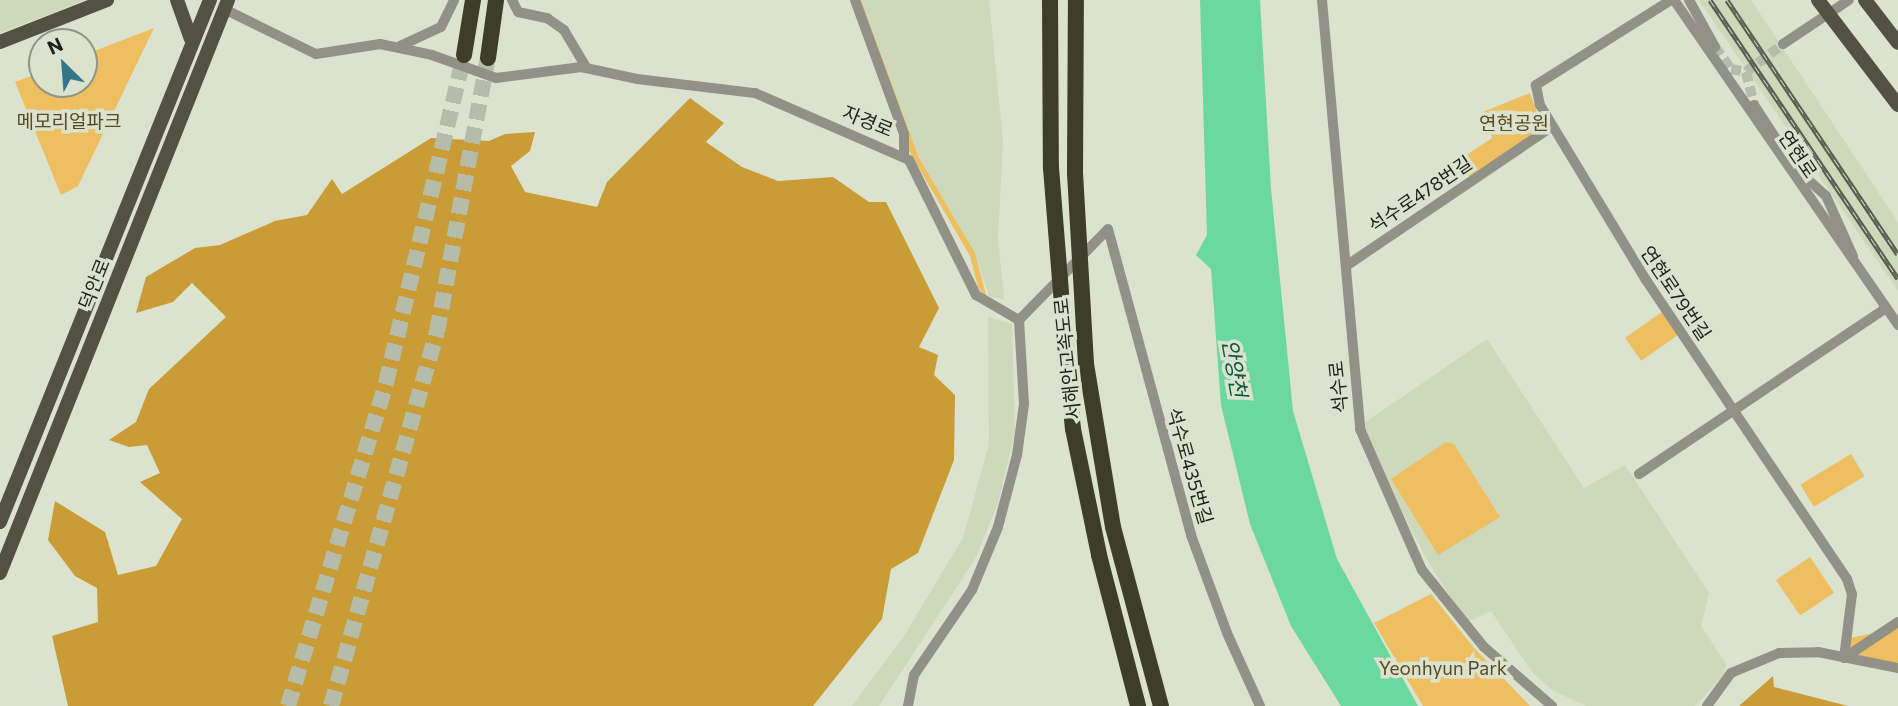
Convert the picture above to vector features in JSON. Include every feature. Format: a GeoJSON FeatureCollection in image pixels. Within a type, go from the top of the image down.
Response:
{"type":"FeatureCollection","features":[{"type":"Feature","properties":{"kind":"highway"},"geometry":{"type":"LineString","coordinates":[[464,55],[473,0]]}},
{"type":"Feature","properties":{"kind":"highway"},"geometry":{"type":"LineString","coordinates":[[488,58],[496,0]]}},
{"type":"Feature","properties":{"kind":"highway","name":"서해안고속도로"},"geometry":{"type":"LineString","coordinates":[[1050,0],[1051,168],[1073,429],[1097,543],[1138,706]]}},
{"type":"Feature","properties":{"kind":"highway","name":"서해안고속도로"},"geometry":{"type":"LineString","coordinates":[[1076,0],[1075,173],[1086,364],[1113,527],[1161,706]]}},
{"type":"Feature","properties":{"kind":"main road"},"geometry":{"type":"LineString","coordinates":[[0,42],[107,0]]}},
{"type":"Feature","properties":{"kind":"main road"},"geometry":{"type":"LineString","coordinates":[[177,0],[191,39]]}},
{"type":"Feature","properties":{"kind":"main road"},"geometry":{"type":"LineString","coordinates":[[1818,0],[1898,105]]}},
{"type":"Feature","properties":{"kind":"main road"},"geometry":{"type":"LineString","coordinates":[[1866,0],[1898,43]]}},
{"type":"Feature","properties":{"kind":"main road"},"geometry":{"type":"LineString","coordinates":[[208,1],[226,5]]}},
{"type":"Feature","properties":{"kind":"main road","name":"덕안로"},"geometry":{"type":"LineString","coordinates":[[0,522],[208,1]]}},
{"type":"Feature","properties":{"kind":"main road","name":"덕안로"},"geometry":{"type":"LineString","coordinates":[[0,573],[226,5]]}},
{"type":"Feature","properties":{"kind":"street"},"geometry":{"type":"LineString","coordinates":[[400,46],[441,27],[454,0]]}},
{"type":"Feature","properties":{"kind":"street"},"geometry":{"type":"LineString","coordinates":[[512,0],[518,12],[547,18],[564,30],[586,67]]}},
{"type":"Feature","properties":{"kind":"street"},"geometry":{"type":"LineString","coordinates":[[855,0],[904,134],[904,157]]}},
{"type":"Feature","properties":{"kind":"street","name":"석수로"},"geometry":{"type":"LineString","coordinates":[[1322,0],[1360,429],[1406,540],[1422,570],[1484,647],[1552,706]]}},
{"type":"Feature","properties":{"kind":"street","name":"연현로79번길"},"geometry":{"type":"LineString","coordinates":[[1672,0],[1536,85],[1550,128],[1847,579],[1852,594],[1844,658]]}},
{"type":"Feature","properties":{"kind":"street","name":"연현로"},"geometry":{"type":"LineString","coordinates":[[1672,0],[1864,281],[1898,325]]}},
{"type":"Feature","properties":{"kind":"street"},"geometry":{"type":"LineString","coordinates":[[1689,0],[1715,47]]}},
{"type":"Feature","properties":{"kind":"street"},"geometry":{"type":"LineString","coordinates":[[1783,44],[1849,0]]}},
{"type":"Feature","properties":{"kind":"street","name":"자경로"},"geometry":{"type":"LineString","coordinates":[[226,5],[316,54],[380,44],[400,46],[496,78],[586,67],[638,79],[755,93],[904,157],[921,178],[976,295],[1018,320]]}},
{"type":"Feature","properties":{"kind":"street"},"geometry":{"type":"LineString","coordinates":[[1754,105],[1795,168],[1819,189],[1864,281]]}},
{"type":"Feature","properties":{"kind":"street","name":"석수로478번길"},"geometry":{"type":"LineString","coordinates":[[1346,266],[1550,128]]}},
{"type":"Feature","properties":{"kind":"street"},"geometry":{"type":"LineString","coordinates":[[1819,216],[1828,214],[1830,207]]}},
{"type":"Feature","properties":{"kind":"street","name":"석수로435번길"},"geometry":{"type":"LineString","coordinates":[[1018,320],[1108,229],[1191,535],[1227,633],[1260,706]]}},
{"type":"Feature","properties":{"kind":"street"},"geometry":{"type":"LineString","coordinates":[[1639,474],[1886,308]]}},
{"type":"Feature","properties":{"kind":"street"},"geometry":{"type":"LineString","coordinates":[[908,706],[914,675],[972,590],[998,527],[1017,455],[1024,404],[1018,320]]}},
{"type":"Feature","properties":{"kind":"street"},"geometry":{"type":"LineString","coordinates":[[1844,658],[1898,622]]}},
{"type":"Feature","properties":{"kind":"street"},"geometry":{"type":"LineString","coordinates":[[1707,706],[1731,673],[1761,658],[1779,653],[1818,652],[1898,668]]}},
{"type":"Feature","properties":{"kind":"shaded area"},"geometry":{"type":"Polygon","coordinates":[[[0,0],[85,0],[0,33],[0,0]]]}},
{"type":"Feature","properties":{"kind":"shaded area"},"geometry":{"type":"Polygon","coordinates":[[[861,0],[989,0],[1003,142],[998,238],[1004,299],[989,296],[975,253],[919,158],[861,0]]]}},
{"type":"Feature","properties":{"kind":"shaded area"},"geometry":{"type":"Polygon","coordinates":[[[1699,0],[1751,0],[1898,222],[1898,291],[1699,0]]]}},
{"type":"Feature","properties":{"kind":"shaded area"},"geometry":{"type":"Polygon","coordinates":[[[690,98],[724,123],[706,142],[742,167],[778,181],[833,177],[869,202],[886,202],[939,308],[919,347],[938,355],[934,375],[955,395],[954,460],[918,553],[891,569],[882,619],[813,706],[68,706],[52,636],[98,622],[97,588],[75,576],[48,540],[55,501],[105,532],[118,575],[156,566],[182,519],[140,482],[160,473],[147,445],[129,447],[109,440],[136,422],[149,389],[226,317],[192,283],[173,302],[136,313],[146,277],[195,248],[220,245],[275,221],[307,215],[332,179],[342,194],[431,138],[489,141],[505,134],[535,132],[530,151],[511,166],[525,192],[597,207],[607,182],[690,98]]]}},
{"type":"Feature","properties":{"kind":"shaded area"},"geometry":{"type":"Polygon","coordinates":[[[988,317],[1012,324],[1015,432],[998,503],[975,559],[879,706],[852,706],[904,636],[963,538],[989,444],[988,317]]]}},
{"type":"Feature","properties":{"kind":"shaded area"},"geometry":{"type":"Polygon","coordinates":[[[1487,339],[1584,488],[1625,465],[1709,593],[1701,626],[1726,664],[1725,673],[1695,706],[1586,706],[1552,690],[1532,672],[1491,611],[1467,622],[1430,565],[1379,469],[1364,423],[1487,339]]]}},
{"type":"Feature","properties":{"kind":"shaded area"},"geometry":{"type":"Polygon","coordinates":[[[1773,676],[1774,687],[1848,706],[1739,706],[1773,676]]]}},
{"type":"Feature","properties":{"kind":"green space"},"geometry":{"type":"Polygon","coordinates":[[[854,0],[861,0],[919,158],[975,253],[987,299],[978,287],[970,256],[908,149],[854,0]]]}},
{"type":"Feature","properties":{"kind":"green space","name":"메모리얼파크"},"geometry":{"type":"Polygon","coordinates":[[[154,28],[78,186],[61,195],[15,82],[28,77],[28,98],[98,98],[98,50],[154,28]]]}},
{"type":"Feature","properties":{"kind":"green space","name":"연현공원"},"geometry":{"type":"Polygon","coordinates":[[[1530,93],[1543,129],[1470,178],[1466,171],[1468,154],[1492,138],[1483,112],[1530,93]]]}},
{"type":"Feature","properties":{"kind":"green space"},"geometry":{"type":"Polygon","coordinates":[[[1662,312],[1678,335],[1641,361],[1625,338],[1662,312]]]}},
{"type":"Feature","properties":{"kind":"green space"},"geometry":{"type":"Polygon","coordinates":[[[1446,442],[1454,444],[1500,517],[1438,555],[1391,479],[1446,442]]]}},
{"type":"Feature","properties":{"kind":"green space"},"geometry":{"type":"Polygon","coordinates":[[[1851,454],[1864,476],[1814,507],[1800,484],[1851,454]]]}},
{"type":"Feature","properties":{"kind":"green space"},"geometry":{"type":"Polygon","coordinates":[[[1810,557],[1834,593],[1800,616],[1776,580],[1810,557]]]}},
{"type":"Feature","properties":{"kind":"green space","name":"Yeonhyun Park"},"geometry":{"type":"Polygon","coordinates":[[[1431,594],[1474,648],[1530,706],[1423,706],[1374,623],[1431,594]]]}},
{"type":"Feature","properties":{"kind":"green space"},"geometry":{"type":"Polygon","coordinates":[[[1898,628],[1898,668],[1844,658],[1846,639],[1898,628]]]}},
{"type":"Feature","properties":{"kind":"water","name":"안양천"},"geometry":{"type":"Polygon","coordinates":[[[1200,0],[1260,0],[1271,189],[1293,411],[1337,559],[1418,706],[1341,706],[1291,626],[1250,524],[1221,405],[1211,269],[1196,255],[1207,235],[1200,0]]]}},
{"type":"Feature","properties":{"kind":"tunnel"},"geometry":{"type":"LineString","coordinates":[[1746,72],[1783,44]]}},
{"type":"Feature","properties":{"kind":"tunnel"},"geometry":{"type":"LineString","coordinates":[[1715,47],[1731,69],[1746,72]]}},
{"type":"Feature","properties":{"kind":"tunnel"},"geometry":{"type":"LineString","coordinates":[[288,706],[386,383],[464,55]]}},
{"type":"Feature","properties":{"kind":"tunnel"},"geometry":{"type":"LineString","coordinates":[[331,706],[437,332],[488,58]]}},
{"type":"Feature","properties":{"kind":"tunnel"},"geometry":{"type":"LineString","coordinates":[[1746,72],[1754,105]]}},
{"type":"Feature","properties":{"kind":"railway"},"geometry":{"type":"LineString","coordinates":[[1710,0],[1898,279]]}},
{"type":"Feature","properties":{"kind":"railway"},"geometry":{"type":"LineString","coordinates":[[1727,0],[1898,254]]}}]}
